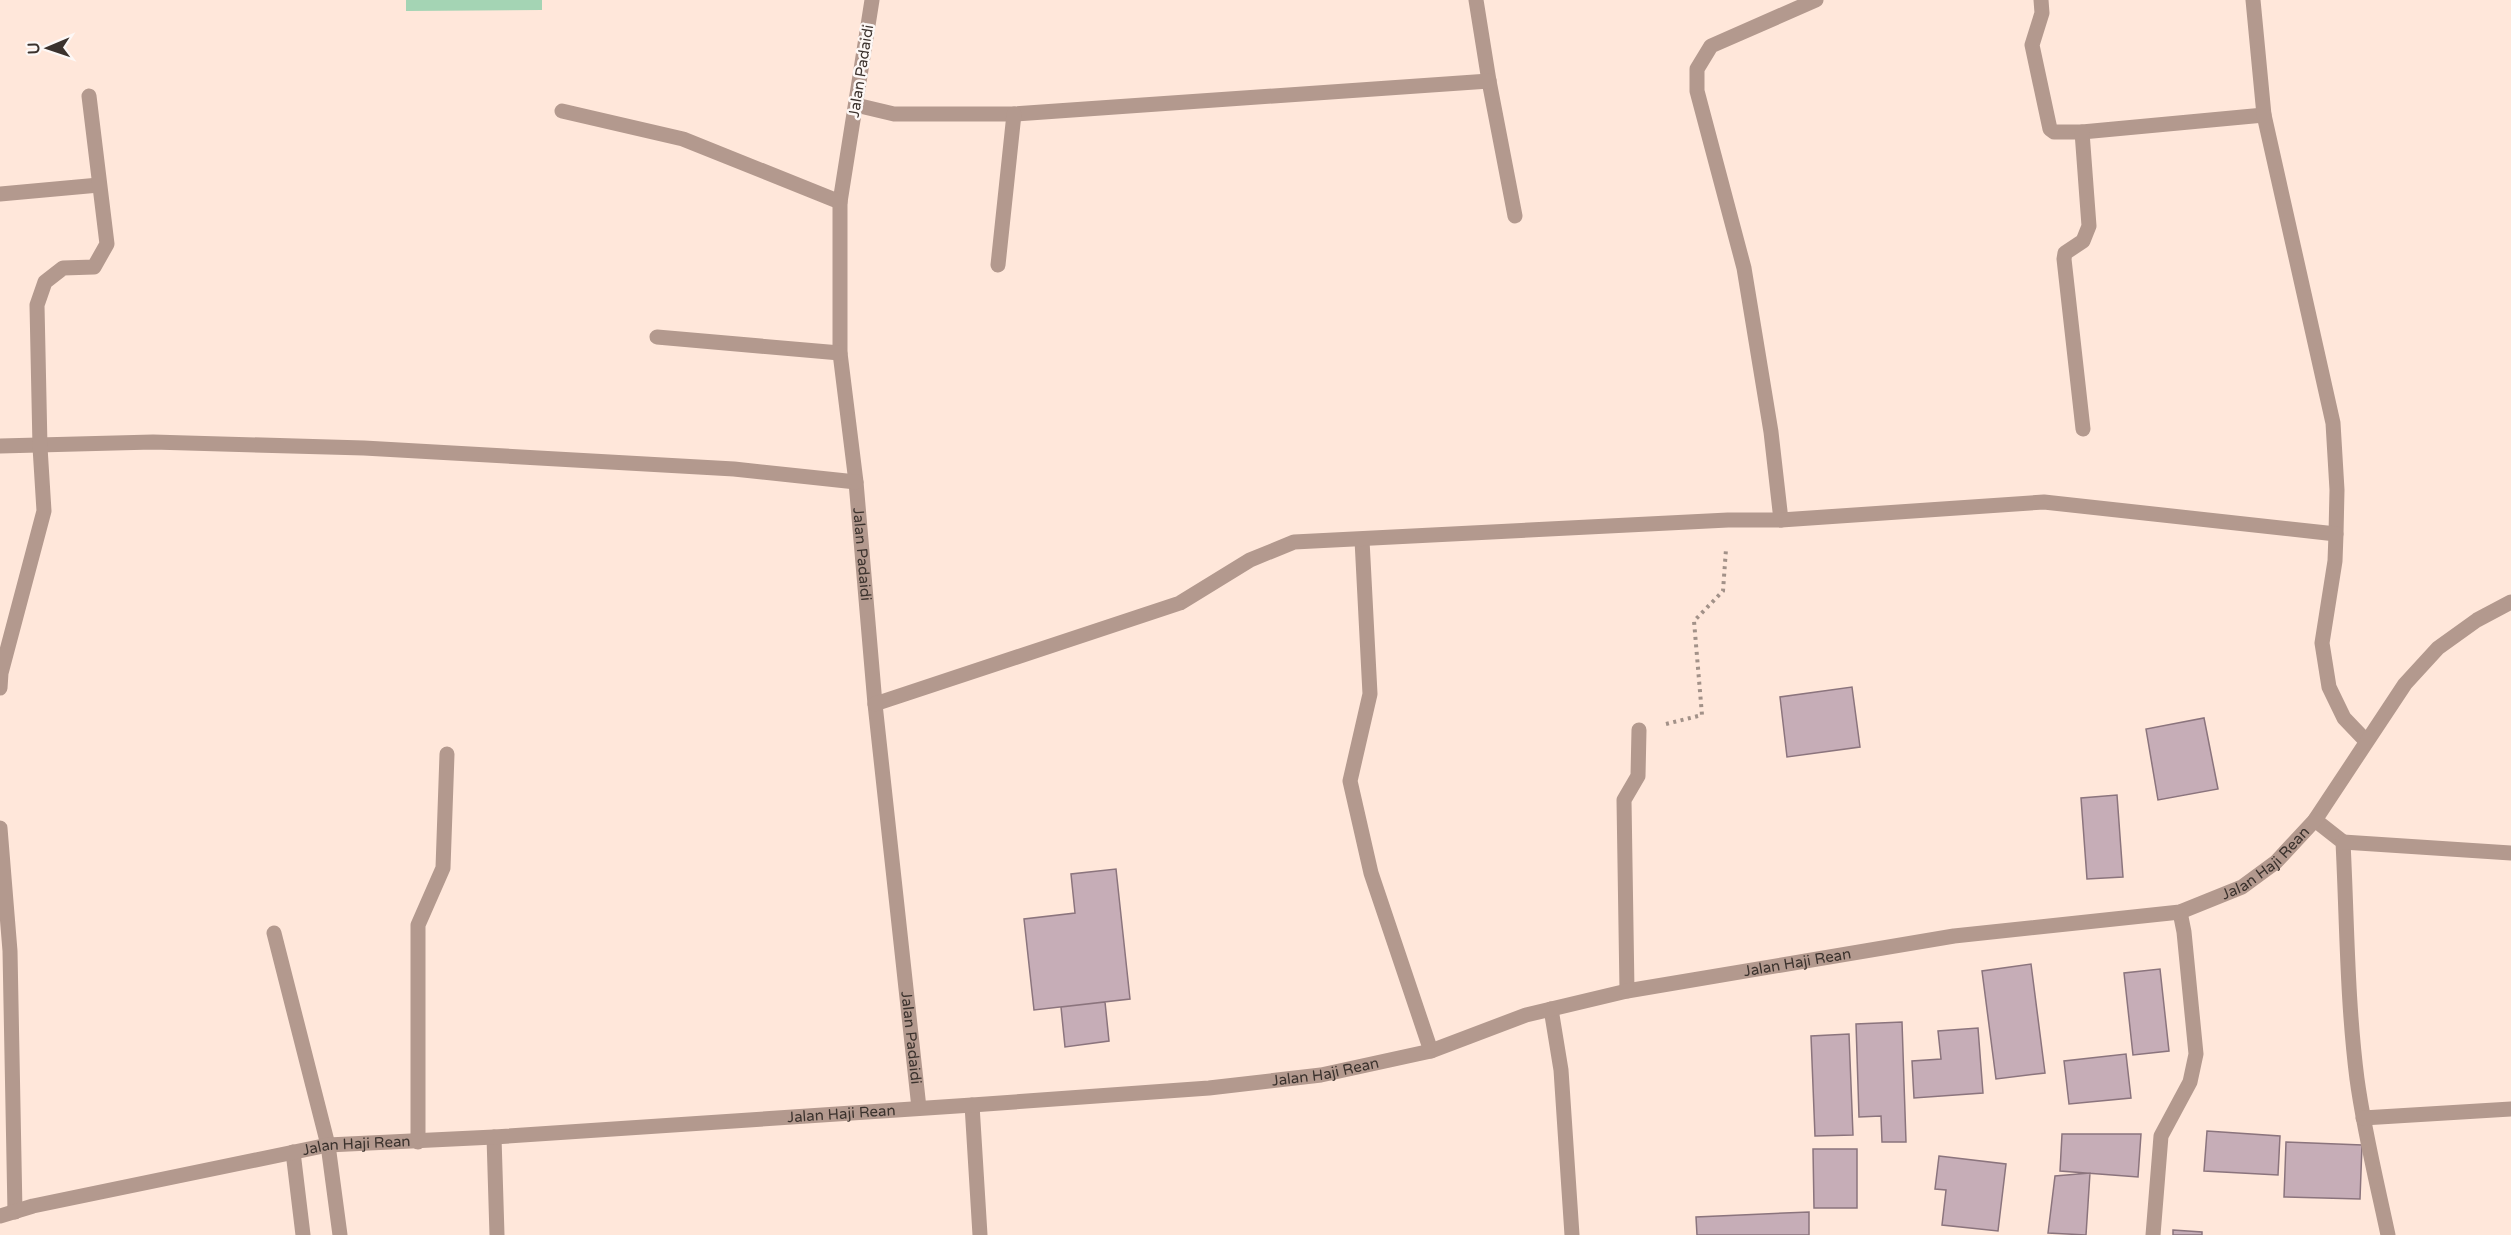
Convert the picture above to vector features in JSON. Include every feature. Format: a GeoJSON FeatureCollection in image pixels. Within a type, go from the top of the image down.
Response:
{"type":"FeatureCollection","features":[{"type":"Feature","properties":{"kind":"street","name":"Jalan Padaidi"},"geometry":{"type":"LineString","coordinates":[[872,0],[840,202],[840,353],[856,482],[875,704],[919,1108]]}},
{"type":"Feature","properties":{"kind":"street"},"geometry":{"type":"LineString","coordinates":[[1476,0],[1515,216]]}},
{"type":"Feature","properties":{"kind":"street"},"geometry":{"type":"LineString","coordinates":[[1780,520],[1771,432],[1744,268],[1696,91],[1697,69],[1711,46],[1816,0]]}},
{"type":"Feature","properties":{"kind":"street"},"geometry":{"type":"LineString","coordinates":[[2041,0],[2042,13],[2032,45],[2050,129],[2060,134],[2264,115]]}},
{"type":"Feature","properties":{"kind":"street"},"geometry":{"type":"LineString","coordinates":[[2253,0],[2264,115],[2333,423],[2337,490],[2335,561],[2322,644],[2329,687],[2344,718],[2366,741]]}},
{"type":"Feature","properties":{"kind":"street"},"geometry":{"type":"LineString","coordinates":[[856,105],[894,114],[1014,114],[1489,81]]}},
{"type":"Feature","properties":{"kind":"street"},"geometry":{"type":"LineString","coordinates":[[0,688],[0,673],[44,511],[40,447],[37,305],[45,282],[63,268],[94,267],[107,244],[89,96]]}},
{"type":"Feature","properties":{"kind":"street"},"geometry":{"type":"LineString","coordinates":[[562,111],[684,140],[840,202]]}},
{"type":"Feature","properties":{"kind":"street"},"geometry":{"type":"LineString","coordinates":[[998,265],[1014,114]]}},
{"type":"Feature","properties":{"kind":"street"},"geometry":{"type":"LineString","coordinates":[[2082,132],[2089,226],[2083,241],[2065,253],[2064,259],[2083,429]]}},
{"type":"Feature","properties":{"kind":"street"},"geometry":{"type":"LineString","coordinates":[[0,194],[99,185]]}},
{"type":"Feature","properties":{"kind":"street"},"geometry":{"type":"LineString","coordinates":[[657,337],[840,353]]}},
{"type":"Feature","properties":{"kind":"street"},"geometry":{"type":"LineString","coordinates":[[0,446],[40,447],[153,442],[364,448],[734,469],[856,482]]}},
{"type":"Feature","properties":{"kind":"street"},"geometry":{"type":"LineString","coordinates":[[875,704],[1180,603],[1250,560],[1294,542],[1728,520],[1780,520],[2044,502],[2336,534]]}},
{"type":"Feature","properties":{"kind":"street"},"geometry":{"type":"LineString","coordinates":[[1362,540],[1370,694],[1350,781],[1371,873],[1431,1051]]}},
{"type":"Feature","properties":{"kind":"street","name":"Jalan Haji Rean"},"geometry":{"type":"LineString","coordinates":[[7,1214],[328,1145],[418,1142],[972,1105],[1209,1088],[1321,1075],[1431,1051],[1526,1015],[1627,991],[1954,936],[2180,912],[2242,887],[2276,862],[2315,820],[2405,684],[2438,648],[2477,620],[2511,602]]}},
{"type":"Feature","properties":{"kind":"street"},"geometry":{"type":"LineString","coordinates":[[1627,991],[1624,800],[1638,776],[1639,730]]}},
{"type":"Feature","properties":{"kind":"street"},"geometry":{"type":"LineString","coordinates":[[418,1142],[418,925],[443,868],[447,754]]}},
{"type":"Feature","properties":{"kind":"street"},"geometry":{"type":"LineString","coordinates":[[2315,820],[2343,842],[2511,853]]}},
{"type":"Feature","properties":{"kind":"street"},"geometry":{"type":"LineString","coordinates":[[0,828],[5,951],[7,1214]]}},
{"type":"Feature","properties":{"kind":"street"},"geometry":{"type":"LineString","coordinates":[[2343,842],[2357,1077],[2363,1118],[2388,1235]]}},
{"type":"Feature","properties":{"kind":"street"},"geometry":{"type":"LineString","coordinates":[[2153,1235],[2161,1136],[2190,1082],[2196,1054],[2180,912]]}},
{"type":"Feature","properties":{"kind":"street"},"geometry":{"type":"LineString","coordinates":[[274,933],[328,1145],[340,1235]]}},
{"type":"Feature","properties":{"kind":"street"},"geometry":{"type":"LineString","coordinates":[[1551,1009],[1561,1070],[1572,1235]]}},
{"type":"Feature","properties":{"kind":"street"},"geometry":{"type":"LineString","coordinates":[[972,1105],[980,1235]]}},
{"type":"Feature","properties":{"kind":"street"},"geometry":{"type":"LineString","coordinates":[[2363,1118],[2511,1109]]}},
{"type":"Feature","properties":{"kind":"street"},"geometry":{"type":"LineString","coordinates":[[494,1137],[497,1235]]}},
{"type":"Feature","properties":{"kind":"street"},"geometry":{"type":"LineString","coordinates":[[293,1152],[303,1235]]}},
{"type":"Feature","properties":{"kind":"path"},"geometry":{"type":"LineString","coordinates":[[1639,730],[1702,715],[1694,621],[1723,591],[1728,520]]}},
{"type":"Feature","properties":{"kind":"green space"},"geometry":{"type":"Polygon","coordinates":[[[406,0],[542,0],[542,10],[406,11],[406,0]]]}},
{"type":"Feature","properties":{"kind":"building"},"geometry":{"type":"Polygon","coordinates":[[[1852,687],[1860,747],[1787,757],[1780,697],[1852,687]]]}},
{"type":"Feature","properties":{"kind":"building"},"geometry":{"type":"Polygon","coordinates":[[[2204,718],[2218,789],[2158,800],[2146,729],[2204,718]]]}},
{"type":"Feature","properties":{"kind":"building"},"geometry":{"type":"Polygon","coordinates":[[[2117,795],[2123,877],[2087,879],[2081,798],[2117,795]]]}},
{"type":"Feature","properties":{"kind":"building"},"geometry":{"type":"Polygon","coordinates":[[[1116,869],[1130,999],[1034,1010],[1024,919],[1075,913],[1071,874],[1116,869]]]}},
{"type":"Feature","properties":{"kind":"building"},"geometry":{"type":"Polygon","coordinates":[[[2031,964],[2045,1073],[1996,1079],[1982,971],[2031,964]]]}},
{"type":"Feature","properties":{"kind":"building"},"geometry":{"type":"Polygon","coordinates":[[[2160,969],[2169,1051],[2133,1055],[2124,973],[2160,969]]]}},
{"type":"Feature","properties":{"kind":"building"},"geometry":{"type":"Polygon","coordinates":[[[1105,1002],[1109,1041],[1065,1047],[1061,1007],[1105,1002]]]}},
{"type":"Feature","properties":{"kind":"building"},"geometry":{"type":"Polygon","coordinates":[[[1902,1022],[1906,1142],[1882,1142],[1881,1116],[1859,1117],[1856,1024],[1902,1022]]]}},
{"type":"Feature","properties":{"kind":"building"},"geometry":{"type":"Polygon","coordinates":[[[1978,1028],[1983,1093],[1914,1098],[1912,1061],[1941,1059],[1938,1031],[1978,1028]]]}},
{"type":"Feature","properties":{"kind":"building"},"geometry":{"type":"Polygon","coordinates":[[[1849,1034],[1853,1135],[1815,1136],[1811,1036],[1849,1034]]]}},
{"type":"Feature","properties":{"kind":"building"},"geometry":{"type":"Polygon","coordinates":[[[2126,1054],[2131,1098],[2069,1104],[2064,1061],[2126,1054]]]}},
{"type":"Feature","properties":{"kind":"building"},"geometry":{"type":"Polygon","coordinates":[[[2207,1131],[2280,1136],[2278,1175],[2204,1171],[2207,1131]]]}},
{"type":"Feature","properties":{"kind":"building"},"geometry":{"type":"Polygon","coordinates":[[[2062,1134],[2141,1134],[2138,1177],[2060,1171],[2062,1134]]]}},
{"type":"Feature","properties":{"kind":"building"},"geometry":{"type":"Polygon","coordinates":[[[2286,1142],[2362,1145],[2360,1199],[2284,1197],[2286,1142]]]}},
{"type":"Feature","properties":{"kind":"building"},"geometry":{"type":"Polygon","coordinates":[[[1813,1149],[1857,1149],[1857,1208],[1814,1208],[1813,1149]]]}},
{"type":"Feature","properties":{"kind":"building"},"geometry":{"type":"Polygon","coordinates":[[[1939,1156],[2006,1164],[1998,1231],[1942,1225],[1946,1190],[1935,1189],[1939,1156]]]}},
{"type":"Feature","properties":{"kind":"building"},"geometry":{"type":"Polygon","coordinates":[[[2090,1173],[2086,1235],[2048,1233],[2055,1176],[2090,1173]]]}},
{"type":"Feature","properties":{"kind":"building"},"geometry":{"type":"Polygon","coordinates":[[[1809,1212],[1809,1235],[1697,1235],[1696,1217],[1809,1212]]]}},
{"type":"Feature","properties":{"kind":"building"},"geometry":{"type":"Polygon","coordinates":[[[2173,1230],[2202,1232],[2202,1235],[2173,1235],[2173,1230]]]}}]}
